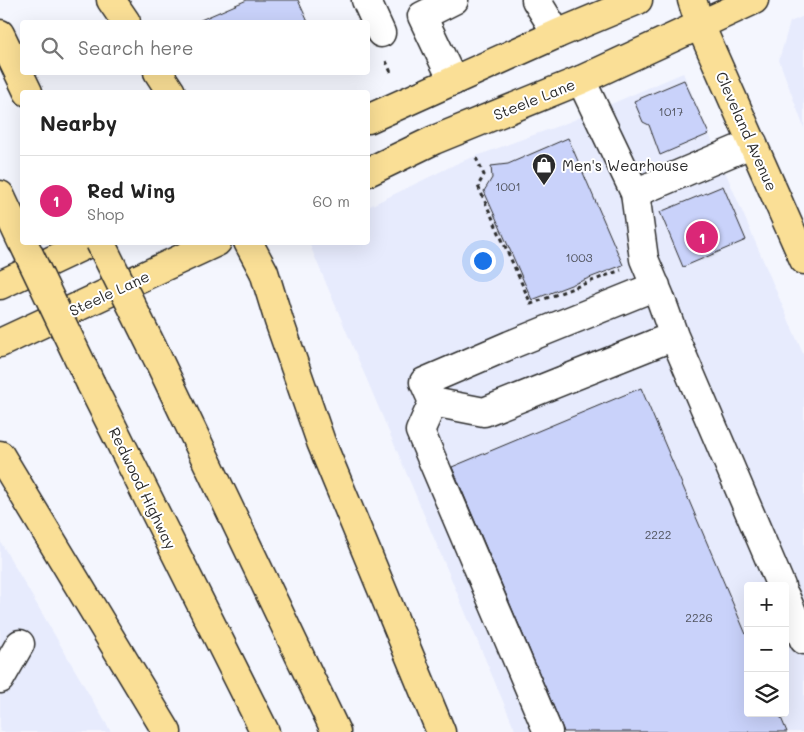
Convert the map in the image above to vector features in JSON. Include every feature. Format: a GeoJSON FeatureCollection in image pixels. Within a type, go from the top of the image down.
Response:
{"type":"FeatureCollection","features":[{"type":"Feature","properties":{"kind":"main road"},"geometry":{"type":"LineString","coordinates":[[111,0],[125,20]]}},
{"type":"Feature","properties":{"kind":"main road"},"geometry":{"type":"LineString","coordinates":[[370,118],[556,34],[638,0]]}},
{"type":"Feature","properties":{"kind":"main road","name":"Steele Lane"},"geometry":{"type":"LineString","coordinates":[[370,171],[434,140],[580,80],[696,12],[754,0]]}},
{"type":"Feature","properties":{"kind":"main road","name":"Cleveland Avenue"},"geometry":{"type":"LineString","coordinates":[[696,12],[752,143],[802,250]]}},
{"type":"Feature","properties":{"kind":"main road"},"geometry":{"type":"LineString","coordinates":[[0,34],[27,90]]}},
{"type":"Feature","properties":{"kind":"main road"},"geometry":{"type":"LineString","coordinates":[[160,75],[170,90]]}},
{"type":"Feature","properties":{"kind":"main road","name":"Redwood Highway"},"geometry":{"type":"LineString","coordinates":[[2,199],[20,236]]}},
{"type":"Feature","properties":{"kind":"main road","name":"Redwood Highway"},"geometry":{"type":"LineString","coordinates":[[24,245],[91,384],[265,732]]}},
{"type":"Feature","properties":{"kind":"main road"},"geometry":{"type":"LineString","coordinates":[[0,285],[85,245]]}},
{"type":"Feature","properties":{"kind":"main road"},"geometry":{"type":"LineString","coordinates":[[101,245],[336,732]]}},
{"type":"Feature","properties":{"kind":"main road","name":"Steele Lane"},"geometry":{"type":"LineString","coordinates":[[0,343],[211,245]]}},
{"type":"Feature","properties":{"kind":"main road"},"geometry":{"type":"LineString","coordinates":[[250,245],[264,272],[278,320],[321,442],[441,732]]}},
{"type":"Feature","properties":{"kind":"main road"},"geometry":{"type":"LineString","coordinates":[[0,455],[167,732]]}},
{"type":"Feature","properties":{"kind":"lane"},"geometry":{"type":"LineString","coordinates":[[366,0],[381,34]]}},
{"type":"Feature","properties":{"kind":"lane"},"geometry":{"type":"LineString","coordinates":[[453,81],[422,16],[454,0]]}},
{"type":"Feature","properties":{"kind":"lane"},"geometry":{"type":"LineString","coordinates":[[536,0],[556,34]]}},
{"type":"Feature","properties":{"kind":"lane"},"geometry":{"type":"LineString","coordinates":[[580,80],[635,193],[644,259],[674,336],[779,582]]}},
{"type":"Feature","properties":{"kind":"lane"},"geometry":{"type":"LineString","coordinates":[[635,193],[752,143]]}},
{"type":"Feature","properties":{"kind":"lane"},"geometry":{"type":"LineString","coordinates":[[548,732],[420,431],[433,402],[424,382],[656,286]]}},
{"type":"Feature","properties":{"kind":"lane"},"geometry":{"type":"LineString","coordinates":[[433,402],[484,412],[674,336]]}},
{"type":"Feature","properties":{"kind":"lane"},"geometry":{"type":"LineString","coordinates":[[789,605],[804,640]]}},
{"type":"Feature","properties":{"kind":"lane"},"geometry":{"type":"LineString","coordinates":[[0,678],[20,644]]}},
{"type":"Feature","properties":{"kind":"path"},"geometry":{"type":"LineString","coordinates":[[386,61],[392,74]]}},
{"type":"Feature","properties":{"kind":"path"},"geometry":{"type":"LineString","coordinates":[[476,158],[484,176],[478,186],[531,304],[621,270]]}},
{"type":"Feature","properties":{"kind":"shaded area"},"geometry":{"type":"Polygon","coordinates":[[[804,16],[804,128],[779,60],[790,22],[804,16]]]}},
{"type":"Feature","properties":{"kind":"shaded area"},"geometry":{"type":"Polygon","coordinates":[[[683,73],[804,356],[804,732],[516,732],[310,245],[370,245],[370,206],[460,162],[569,122],[683,73]]]}},
{"type":"Feature","properties":{"kind":"shaded area"},"geometry":{"type":"Polygon","coordinates":[[[0,541],[111,732],[0,732],[0,541]]]}},
{"type":"Feature","properties":{"kind":"building"},"geometry":{"type":"Polygon","coordinates":[[[247,0],[298,0],[307,20],[201,20],[247,0]]]}},
{"type":"Feature","properties":{"kind":"building"},"geometry":{"type":"Polygon","coordinates":[[[684,80],[709,134],[660,155],[649,125],[643,122],[634,101],[684,80]]]}},
{"type":"Feature","properties":{"kind":"building"},"geometry":{"type":"Polygon","coordinates":[[[568,138],[623,265],[532,300],[484,191],[492,178],[491,166],[508,164],[568,138]]]}},
{"type":"Feature","properties":{"kind":"building"},"geometry":{"type":"Polygon","coordinates":[[[723,186],[746,240],[683,267],[660,212],[723,186]]]}},
{"type":"Feature","properties":{"kind":"building"},"geometry":{"type":"Polygon","coordinates":[[[641,388],[744,630],[744,717],[781,717],[787,732],[564,732],[452,467],[641,388]]]}},
{"type":"Feature","properties":{"kind":"place","name":"Men's Wearhouse"},"geometry":{"type":"Point","coordinates":[544,186]}},
{"type":"Feature","properties":{"kind":"place","name":"Red Wing"},"geometry":{"type":"Point","coordinates":[702,237]}}]}
